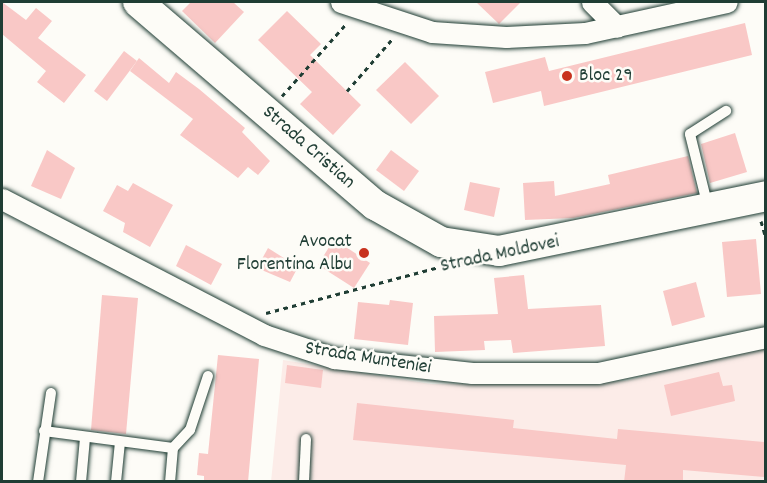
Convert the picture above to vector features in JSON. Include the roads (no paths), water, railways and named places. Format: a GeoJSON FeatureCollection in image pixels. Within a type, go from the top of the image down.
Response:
{"type":"FeatureCollection","features":[{"type":"Feature","properties":{"kind":"street","name":"Strada Cristian"},"geometry":{"type":"LineString","coordinates":[[138,2],[394,220],[441,242],[499,251]]}},
{"type":"Feature","properties":{"kind":"street"},"geometry":{"type":"LineString","coordinates":[[592,2],[617,27]]}},
{"type":"Feature","properties":{"kind":"street"},"geometry":{"type":"LineString","coordinates":[[350,5],[404,25],[506,37],[617,27],[728,2]]}},
{"type":"Feature","properties":{"kind":"street","name":"Strada Munteniei"},"geometry":{"type":"LineString","coordinates":[[2,199],[236,321],[334,358],[472,374],[630,369],[765,337]]}},
{"type":"Feature","properties":{"kind":"street","name":"Strada Moldovei"},"geometry":{"type":"LineString","coordinates":[[499,251],[709,210],[763,208]]}},
{"type":"Feature","properties":{"kind":"lane"},"geometry":{"type":"LineString","coordinates":[[709,210],[690,134],[726,111]]}},
{"type":"Feature","properties":{"kind":"lane"},"geometry":{"type":"LineString","coordinates":[[170,482],[173,448],[190,430],[208,376]]}},
{"type":"Feature","properties":{"kind":"lane"},"geometry":{"type":"LineString","coordinates":[[38,482],[51,393]]}},
{"type":"Feature","properties":{"kind":"lane"},"geometry":{"type":"LineString","coordinates":[[44,431],[173,448]]}},
{"type":"Feature","properties":{"kind":"lane"},"geometry":{"type":"LineString","coordinates":[[81,482],[85,438]]}},
{"type":"Feature","properties":{"kind":"lane"},"geometry":{"type":"LineString","coordinates":[[304,482],[306,439]]}},
{"type":"Feature","properties":{"kind":"lane"},"geometry":{"type":"LineString","coordinates":[[116,482],[120,442]]}},
{"type":"Feature","properties":{"kind":"place","name":"Bloc 29"},"geometry":{"type":"Point","coordinates":[567,76]}},
{"type":"Feature","properties":{"kind":"place","name":"Avocat Florentina Albu"},"geometry":{"type":"Point","coordinates":[364,253]}}]}
